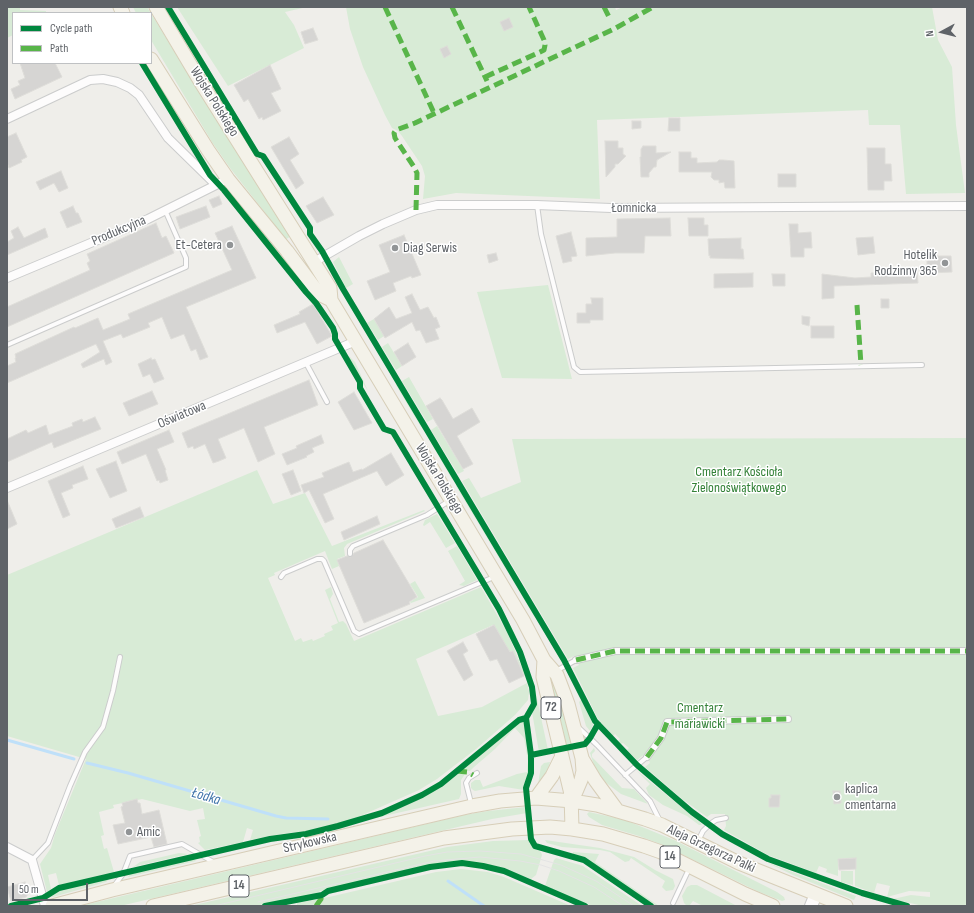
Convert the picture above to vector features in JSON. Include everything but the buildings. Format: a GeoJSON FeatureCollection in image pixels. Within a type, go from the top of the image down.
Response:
{"type":"FeatureCollection","features":[{"type":"Feature","properties":{"kind":"main road","name":"Wojska Polskiego"},"geometry":{"type":"LineString","coordinates":[[156,7],[200,81],[330,288],[331,300],[531,634],[544,660],[555,671],[563,689],[574,723],[582,758],[583,771],[581,780],[572,801]]}},
{"type":"Feature","properties":{"kind":"main road","name":"Wojska Polskiego"},"geometry":{"type":"LineString","coordinates":[[152,61],[228,179],[287,251],[319,294],[331,300]]}},
{"type":"Feature","properties":{"kind":"main road","name":"Wojska Polskiego"},"geometry":{"type":"LineString","coordinates":[[544,660],[543,677],[572,801],[572,829]]}},
{"type":"Feature","properties":{"kind":"main road"},"geometry":{"type":"LineString","coordinates":[[536,798],[552,776],[562,756]]}},
{"type":"Feature","properties":{"kind":"main road","name":"72"},"geometry":{"type":"LineString","coordinates":[[582,758],[595,780],[617,810]]}},
{"type":"Feature","properties":{"kind":"main road","name":"Strykowska"},"geometry":{"type":"LineString","coordinates":[[52,906],[112,890],[472,806],[500,801],[536,798],[572,801]]}},
{"type":"Feature","properties":{"kind":"main road","name":"Aleja Grzegorza Palki"},"geometry":{"type":"LineString","coordinates":[[572,801],[617,810],[662,826],[814,900],[846,906]]}},
{"type":"Feature","properties":{"kind":"main road","name":"Strykowska"},"geometry":{"type":"LineString","coordinates":[[153,906],[444,838],[518,829],[572,829]]}},
{"type":"Feature","properties":{"kind":"main road","name":"Aleja Grzegorza Palki"},"geometry":{"type":"LineString","coordinates":[[572,829],[603,834],[661,852],[766,904]]}},
{"type":"Feature","properties":{"kind":"street"},"geometry":{"type":"LineString","coordinates":[[7,119],[90,80],[99,79],[117,82],[139,94],[168,138],[215,184]]}},
{"type":"Feature","properties":{"kind":"street","name":"Produkcyjna"},"geometry":{"type":"LineString","coordinates":[[7,278],[141,222],[215,184],[228,179]]}},
{"type":"Feature","properties":{"kind":"street","name":"Łomnicka"},"geometry":{"type":"LineString","coordinates":[[314,262],[359,236],[403,215],[426,206],[447,204],[612,208],[967,206]]}},
{"type":"Feature","properties":{"kind":"street","name":"Oświatowa"},"geometry":{"type":"LineString","coordinates":[[7,488],[356,341]]}},
{"type":"Feature","properties":{"kind":"street"},"geometry":{"type":"LineString","coordinates":[[576,660],[616,651],[967,651]]}},
{"type":"Feature","properties":{"kind":"street"},"geometry":{"type":"LineString","coordinates":[[648,757],[661,738],[667,722],[788,719]]}},
{"type":"Feature","properties":{"kind":"street"},"geometry":{"type":"LineString","coordinates":[[7,847],[32,860],[45,906]]}},
{"type":"Feature","properties":{"kind":"lane"},"geometry":{"type":"LineString","coordinates":[[537,205],[541,234],[574,367],[580,372],[922,365]]}},
{"type":"Feature","properties":{"kind":"lane"},"geometry":{"type":"LineString","coordinates":[[7,345],[186,267],[186,258],[165,210]]}},
{"type":"Feature","properties":{"kind":"lane"},"geometry":{"type":"LineString","coordinates":[[306,363],[326,402]]}},
{"type":"Feature","properties":{"kind":"lane"},"geometry":{"type":"LineString","coordinates":[[350,554],[350,550],[353,546],[427,515],[451,500]]}},
{"type":"Feature","properties":{"kind":"lane"},"geometry":{"type":"LineString","coordinates":[[281,577],[284,573],[317,559],[322,559],[354,631],[359,634],[496,576]]}},
{"type":"Feature","properties":{"kind":"lane"},"geometry":{"type":"LineString","coordinates":[[32,860],[48,843],[82,758],[102,727],[113,690],[120,657]]}},
{"type":"Feature","properties":{"kind":"lane"},"geometry":{"type":"LineString","coordinates":[[555,671],[576,660]]}},
{"type":"Feature","properties":{"kind":"lane"},"geometry":{"type":"LineString","coordinates":[[574,723],[650,801],[662,826]]}},
{"type":"Feature","properties":{"kind":"lane"},"geometry":{"type":"LineString","coordinates":[[625,775],[648,757]]}},
{"type":"Feature","properties":{"kind":"lane"},"geometry":{"type":"LineString","coordinates":[[472,806],[466,783],[469,778],[477,773]]}},
{"type":"Feature","properties":{"kind":"lane"},"geometry":{"type":"LineString","coordinates":[[697,843],[707,826],[716,820],[726,818]]}},
{"type":"Feature","properties":{"kind":"lane"},"geometry":{"type":"LineString","coordinates":[[112,890],[123,874],[130,856],[182,844],[219,865]]}},
{"type":"Feature","properties":{"kind":"lane"},"geometry":{"type":"LineString","coordinates":[[673,903],[690,867]]}},
{"type":"Feature","properties":{"kind":"green space"},"geometry":{"type":"Polygon","coordinates":[[[7,7],[20,7],[20,10],[46,11],[12,12],[12,36],[7,38],[7,7]]]}},
{"type":"Feature","properties":{"kind":"green space"},"geometry":{"type":"Polygon","coordinates":[[[133,7],[147,7],[150,12],[136,12],[133,7]]]}},
{"type":"Feature","properties":{"kind":"green space"},"geometry":{"type":"Polygon","coordinates":[[[164,7],[166,7],[257,155],[254,154],[164,7]]]}},
{"type":"Feature","properties":{"kind":"green space"},"geometry":{"type":"Polygon","coordinates":[[[177,7],[307,7],[285,12],[294,25],[304,48],[228,86],[177,7]]]}},
{"type":"Feature","properties":{"kind":"green space"},"geometry":{"type":"Polygon","coordinates":[[[346,7],[615,7],[616,10],[623,7],[932,7],[938,40],[952,67],[956,125],[965,193],[906,194],[900,125],[869,125],[868,110],[597,120],[600,199],[456,193],[423,199],[425,176],[422,166],[402,136],[398,131],[392,128],[385,115],[363,67],[350,29],[346,7]]]}},
{"type":"Feature","properties":{"kind":"green space"},"geometry":{"type":"Polygon","coordinates":[[[152,15],[291,236],[285,240],[212,142],[152,42],[152,15]]]}},
{"type":"Feature","properties":{"kind":"green space"},"geometry":{"type":"Polygon","coordinates":[[[226,189],[276,248],[274,249],[226,189]]]}},
{"type":"Feature","properties":{"kind":"green space"},"geometry":{"type":"Polygon","coordinates":[[[282,255],[301,280],[316,301],[281,257],[282,255]]]}},
{"type":"Feature","properties":{"kind":"green space"},"geometry":{"type":"Polygon","coordinates":[[[339,257],[353,284],[346,288],[333,262],[339,257]]]}},
{"type":"Feature","properties":{"kind":"green space"},"geometry":{"type":"Polygon","coordinates":[[[548,285],[572,379],[502,378],[477,292],[548,285]]]}},
{"type":"Feature","properties":{"kind":"green space"},"geometry":{"type":"Polygon","coordinates":[[[374,319],[384,336],[378,340],[367,323],[374,319]]]}},
{"type":"Feature","properties":{"kind":"green space"},"geometry":{"type":"Polygon","coordinates":[[[388,343],[402,366],[396,370],[382,347],[388,343]]]}},
{"type":"Feature","properties":{"kind":"green space"},"geometry":{"type":"Polygon","coordinates":[[[345,355],[350,357],[355,362],[368,391],[345,355]]]}},
{"type":"Feature","properties":{"kind":"green space"},"geometry":{"type":"Polygon","coordinates":[[[409,377],[433,419],[427,422],[402,381],[409,377]]]}},
{"type":"Feature","properties":{"kind":"green space"},"geometry":{"type":"Polygon","coordinates":[[[397,384],[423,426],[421,427],[396,385],[397,384]]]}},
{"type":"Feature","properties":{"kind":"green space"},"geometry":{"type":"Polygon","coordinates":[[[437,426],[464,471],[458,474],[431,430],[437,426]]]}},
{"type":"Feature","properties":{"kind":"green space"},"geometry":{"type":"Polygon","coordinates":[[[427,432],[454,478],[452,479],[426,434],[427,432]]]}},
{"type":"Feature","properties":{"kind":"green space"},"geometry":{"type":"Polygon","coordinates":[[[967,438],[967,906],[923,906],[893,899],[911,895],[930,897],[930,892],[909,891],[887,897],[890,886],[877,883],[874,893],[855,886],[855,858],[838,859],[838,876],[826,872],[827,869],[819,866],[816,873],[768,855],[724,830],[726,826],[725,814],[711,814],[707,817],[682,799],[645,767],[650,763],[646,753],[637,760],[627,750],[629,748],[623,743],[621,744],[618,741],[620,739],[615,734],[613,736],[598,719],[573,668],[579,665],[574,656],[568,659],[462,481],[469,478],[481,498],[521,482],[512,439],[967,438]]]}},
{"type":"Feature","properties":{"kind":"green space"},"geometry":{"type":"Polygon","coordinates":[[[257,470],[273,504],[305,493],[332,546],[424,510],[425,511],[347,544],[344,548],[345,556],[337,559],[339,566],[332,569],[325,551],[274,573],[275,575],[268,578],[295,641],[301,638],[303,642],[312,639],[313,641],[325,636],[324,634],[333,630],[331,626],[338,623],[325,590],[331,587],[333,594],[330,599],[339,622],[343,621],[346,624],[354,641],[481,587],[508,634],[525,675],[524,676],[493,625],[416,659],[438,716],[482,707],[527,683],[529,692],[528,700],[515,715],[476,749],[437,779],[419,790],[349,821],[314,830],[250,840],[253,830],[247,828],[243,842],[205,850],[198,843],[200,842],[199,837],[201,836],[197,820],[205,819],[203,808],[190,811],[142,799],[113,805],[114,808],[99,812],[104,835],[101,836],[104,849],[107,848],[114,872],[59,885],[56,873],[48,875],[51,889],[47,892],[40,864],[51,848],[55,834],[86,759],[7,736],[7,575],[257,470]]]}},
{"type":"Feature","properties":{"kind":"green space"},"geometry":{"type":"Polygon","coordinates":[[[458,484],[557,650],[564,663],[563,664],[535,615],[534,616],[456,486],[458,484]]]}},
{"type":"Feature","properties":{"kind":"green space"},"geometry":{"type":"Polygon","coordinates":[[[441,511],[443,511],[482,576],[481,577],[441,511]]]}},
{"type":"Feature","properties":{"kind":"green space"},"geometry":{"type":"Polygon","coordinates":[[[437,514],[455,543],[446,548],[430,522],[424,526],[423,525],[425,520],[437,514]]]}},
{"type":"Feature","properties":{"kind":"green space"},"geometry":{"type":"Polygon","coordinates":[[[457,546],[477,580],[464,586],[459,585],[465,581],[448,551],[457,546]]]}},
{"type":"Feature","properties":{"kind":"green space"},"geometry":{"type":"Polygon","coordinates":[[[415,581],[425,598],[411,603],[410,602],[418,597],[410,584],[415,581]]]}},
{"type":"Feature","properties":{"kind":"green space"},"geometry":{"type":"Polygon","coordinates":[[[486,586],[488,586],[501,607],[513,631],[525,658],[530,675],[512,631],[486,586]]]}},
{"type":"Feature","properties":{"kind":"green space"},"geometry":{"type":"Polygon","coordinates":[[[551,677],[559,693],[572,744],[565,746],[550,678],[551,677]]]}},
{"type":"Feature","properties":{"kind":"green space"},"geometry":{"type":"Polygon","coordinates":[[[532,681],[548,750],[539,752],[532,712],[535,705],[535,699],[532,681]]]}},
{"type":"Feature","properties":{"kind":"green space"},"geometry":{"type":"Polygon","coordinates":[[[582,699],[594,723],[590,731],[586,726],[579,702],[582,699]]]}},
{"type":"Feature","properties":{"kind":"green space"},"geometry":{"type":"Polygon","coordinates":[[[520,721],[524,723],[530,760],[529,772],[524,790],[499,786],[475,791],[473,790],[471,788],[471,783],[475,780],[480,780],[483,787],[517,774],[527,772],[528,761],[524,738],[515,728],[495,749],[470,771],[461,770],[520,721]]]}},
{"type":"Feature","properties":{"kind":"green space"},"geometry":{"type":"Polygon","coordinates":[[[594,748],[595,751],[592,754],[592,757],[622,788],[634,789],[648,804],[621,794],[605,782],[595,768],[590,753],[594,748]]]}},
{"type":"Feature","properties":{"kind":"green space"},"geometry":{"type":"Polygon","coordinates":[[[550,762],[546,776],[538,784],[541,766],[544,763],[550,762]]]}},
{"type":"Feature","properties":{"kind":"green space"},"geometry":{"type":"Polygon","coordinates":[[[636,770],[702,824],[699,825],[687,816],[663,805],[649,795],[646,788],[650,784],[636,770]]]}},
{"type":"Feature","properties":{"kind":"green space"},"geometry":{"type":"Polygon","coordinates":[[[457,773],[465,774],[461,780],[461,794],[459,799],[375,818],[433,791],[457,773]]]}},
{"type":"Feature","properties":{"kind":"green space"},"geometry":{"type":"Polygon","coordinates":[[[526,807],[527,813],[492,819],[120,906],[80,906],[464,815],[526,807]]]}},
{"type":"Feature","properties":{"kind":"green space"},"geometry":{"type":"Polygon","coordinates":[[[589,812],[625,820],[674,840],[777,892],[784,897],[785,900],[782,901],[757,891],[663,845],[602,825],[589,817],[587,814],[589,812]]]}},
{"type":"Feature","properties":{"kind":"green space"},"geometry":{"type":"Polygon","coordinates":[[[530,840],[532,847],[541,852],[542,855],[536,875],[531,879],[495,866],[472,862],[455,862],[436,864],[320,891],[315,894],[255,906],[190,906],[447,847],[493,841],[530,840]]]}},
{"type":"Feature","properties":{"kind":"green space"},"geometry":{"type":"Polygon","coordinates":[[[545,840],[600,848],[634,857],[673,879],[675,886],[673,890],[666,891],[662,887],[665,881],[631,858],[629,861],[625,862],[610,852],[562,847],[547,843],[545,840]]]}},
{"type":"Feature","properties":{"kind":"green space"},"geometry":{"type":"Polygon","coordinates":[[[573,852],[599,854],[595,862],[659,906],[655,906],[590,861],[573,855],[573,852]]]}},
{"type":"Feature","properties":{"kind":"green space"},"geometry":{"type":"Polygon","coordinates":[[[179,853],[188,854],[133,867],[140,862],[179,853]]]}},
{"type":"Feature","properties":{"kind":"green space"},"geometry":{"type":"Polygon","coordinates":[[[193,858],[196,861],[128,877],[130,873],[193,858]]]}},
{"type":"Feature","properties":{"kind":"green space"},"geometry":{"type":"Polygon","coordinates":[[[556,858],[583,866],[642,906],[590,906],[545,886],[556,858]]]}},
{"type":"Feature","properties":{"kind":"green space"},"geometry":{"type":"Polygon","coordinates":[[[766,862],[856,896],[854,900],[793,875],[766,862]]]}},
{"type":"Feature","properties":{"kind":"green space"},"geometry":{"type":"Polygon","coordinates":[[[461,869],[488,872],[504,877],[571,906],[297,905],[297,903],[436,872],[461,869]]]}},
{"type":"Feature","properties":{"kind":"green space"},"geometry":{"type":"Polygon","coordinates":[[[841,871],[853,871],[853,885],[841,882],[841,871]]]}},
{"type":"Feature","properties":{"kind":"green space"},"geometry":{"type":"Polygon","coordinates":[[[112,877],[106,882],[51,897],[60,890],[112,877]]]}},
{"type":"Feature","properties":{"kind":"green space"},"geometry":{"type":"Polygon","coordinates":[[[697,885],[737,906],[703,906],[693,901],[689,906],[687,906],[684,903],[682,896],[687,887],[697,885]]]}},
{"type":"Feature","properties":{"kind":"waterway","name":"Łódka"},"geometry":{"type":"LineString","coordinates":[[7,740],[74,759]]}},
{"type":"Feature","properties":{"kind":"waterway","name":"Łódka"},"geometry":{"type":"LineString","coordinates":[[87,763],[128,773],[276,816],[286,818],[328,819]]}},
{"type":"Feature","properties":{"kind":"waterway","name":"Łódka"},"geometry":{"type":"LineString","coordinates":[[448,881],[484,906]]}},
{"type":"Feature","properties":{"kind":"tram line"},"geometry":{"type":"LineString","coordinates":[[214,906],[425,856],[447,852],[480,851],[521,854],[561,865],[596,881],[634,906]]}},
{"type":"Feature","properties":{"kind":"tram line"},"geometry":{"type":"LineString","coordinates":[[258,902],[434,861],[480,857],[520,861],[541,865],[559,871],[594,887],[623,906]]}},
{"type":"Feature","properties":{"kind":"marked path"},"geometry":{"type":"LineString","coordinates":[[385,7],[434,113]]}},
{"type":"Feature","properties":{"kind":"marked path"},"geometry":{"type":"LineString","coordinates":[[452,7],[487,81]]}},
{"type":"Feature","properties":{"kind":"marked path"},"geometry":{"type":"LineString","coordinates":[[485,77],[544,50],[544,40],[529,7]]}},
{"type":"Feature","properties":{"kind":"marked path"},"geometry":{"type":"LineString","coordinates":[[604,7],[609,17]]}},
{"type":"Feature","properties":{"kind":"marked path"},"geometry":{"type":"LineString","coordinates":[[416,210],[417,173],[395,138],[394,133],[396,130],[415,123],[614,29],[653,7]]}},
{"type":"Feature","properties":{"kind":"marked path"},"geometry":{"type":"LineString","coordinates":[[857,305],[861,365]]}},
{"type":"Feature","properties":{"kind":"marked path"},"geometry":{"type":"LineString","coordinates":[[576,660],[615,651],[967,651]]}},
{"type":"Feature","properties":{"kind":"marked path"},"geometry":{"type":"LineString","coordinates":[[647,757],[661,738],[667,722],[788,719]]}},
{"type":"Feature","properties":{"kind":"marked path"},"geometry":{"type":"LineString","coordinates":[[457,771],[468,772],[473,775]]}},
{"type":"Feature","properties":{"kind":"marked path"},"geometry":{"type":"LineString","coordinates":[[316,906],[322,895]]}},
{"type":"Feature","properties":{"kind":"cycle path"},"geometry":{"type":"LineString","coordinates":[[168,7],[257,154],[263,156],[310,228],[310,234],[322,251],[343,289],[564,660],[595,721],[637,765],[692,812],[722,834],[768,859],[862,893],[907,906]]}},
{"type":"Feature","properties":{"kind":"cycle path"},"geometry":{"type":"LineString","coordinates":[[143,64],[210,175],[224,190],[316,303],[333,328],[335,339],[360,382],[360,388],[384,429],[393,432],[499,609],[520,652],[532,687],[534,704],[526,718]]}},
{"type":"Feature","properties":{"kind":"cycle path"},"geometry":{"type":"LineString","coordinates":[[11,906],[43,898],[59,888],[270,839],[306,834],[382,813],[422,795],[441,784],[519,720],[526,718],[531,755],[585,744],[598,724]]}},
{"type":"Feature","properties":{"kind":"cycle path"},"geometry":{"type":"LineString","coordinates":[[531,755],[531,773],[526,788],[531,839],[535,846],[584,860],[651,906]]}},
{"type":"Feature","properties":{"kind":"cycle path"},"geometry":{"type":"LineString","coordinates":[[265,906],[322,895],[328,891],[430,867],[462,863],[504,871],[585,906]]}},
{"type":"Feature","properties":{"kind":"place","name":"Et-Cetera"},"geometry":{"type":"Point","coordinates":[230,245]}},
{"type":"Feature","properties":{"kind":"place","name":"Diag Serwis"},"geometry":{"type":"Point","coordinates":[395,248]}},
{"type":"Feature","properties":{"kind":"place","name":"Hotelik Rodzinny 365"},"geometry":{"type":"Point","coordinates":[945,263]}},
{"type":"Feature","properties":{"kind":"place","name":"kaplica cmentarna"},"geometry":{"type":"Point","coordinates":[837,797]}},
{"type":"Feature","properties":{"kind":"place","name":"Amic"},"geometry":{"type":"Point","coordinates":[129,832]}},
{"type":"Feature","properties":{"kind":"park label","name":"Cmentarz Kościoła Zielonoświątkowego"},"geometry":{"type":"Point","coordinates":[739,480]}},
{"type":"Feature","properties":{"kind":"park label","name":"Cmentarz mariawicki"},"geometry":{"type":"Point","coordinates":[700,716]}}]}
